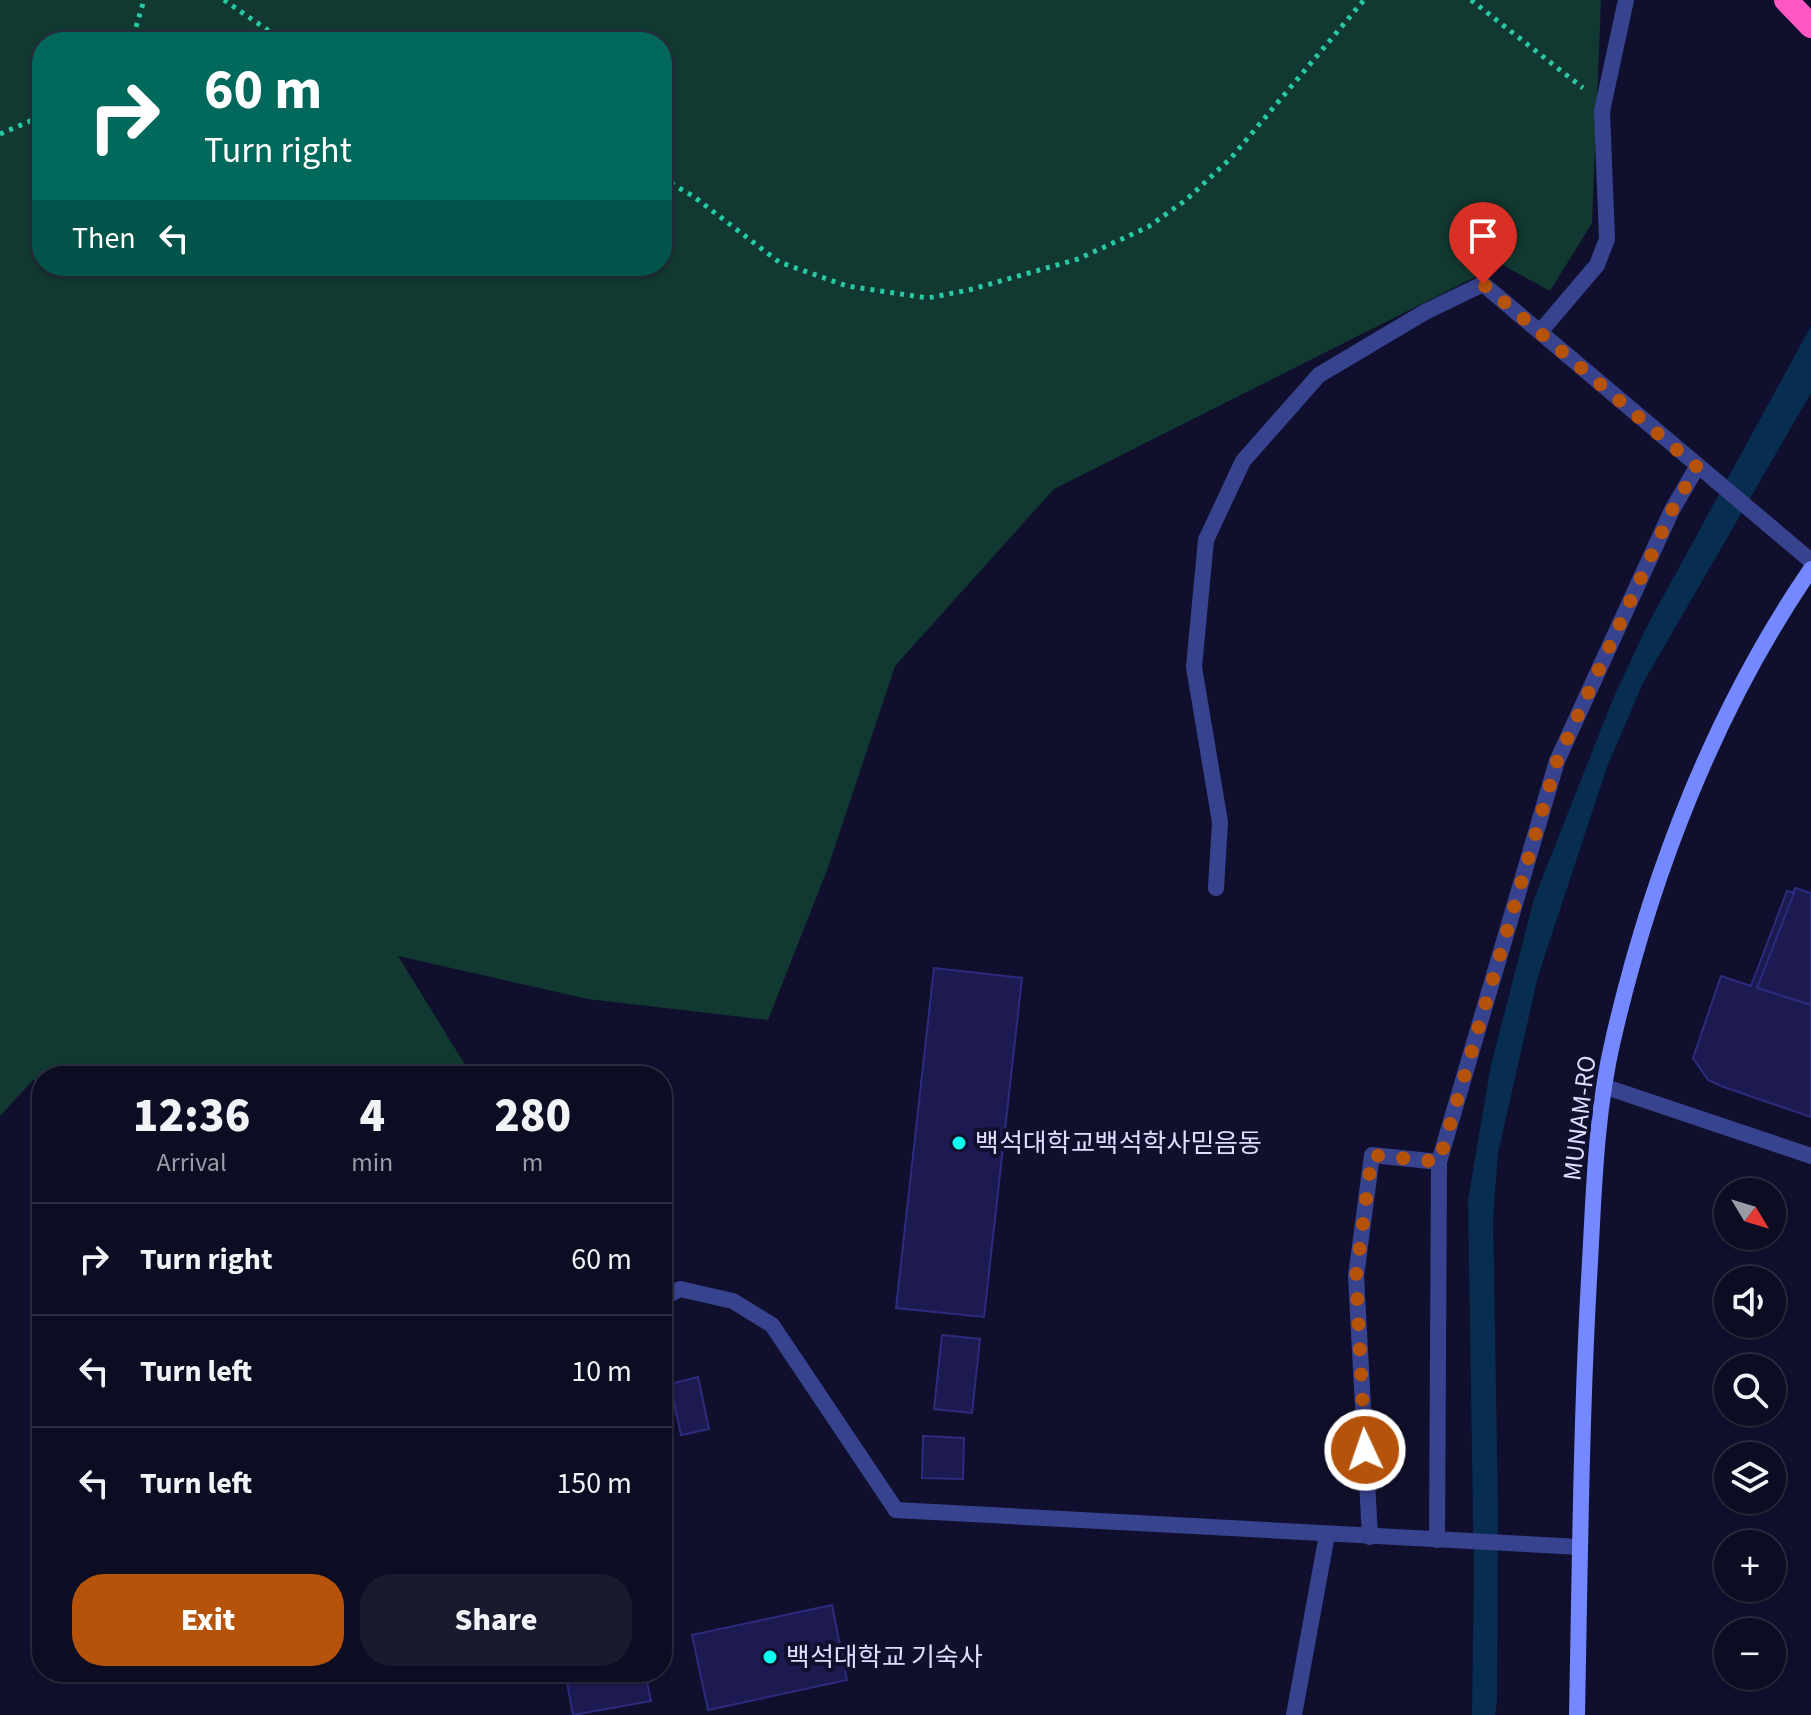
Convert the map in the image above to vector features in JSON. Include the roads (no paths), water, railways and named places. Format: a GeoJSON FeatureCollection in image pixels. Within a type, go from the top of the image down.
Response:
{"type":"FeatureCollection","features":[{"type":"Feature","properties":{"kind":"highway"},"geometry":{"type":"LineString","coordinates":[[1786,0],[1811,26]]}},
{"type":"Feature","properties":{"kind":"street"},"geometry":{"type":"LineString","coordinates":[[1540,332],[1597,265],[1607,239],[1602,111],[1626,0]]}},
{"type":"Feature","properties":{"kind":"street"},"geometry":{"type":"LineString","coordinates":[[1216,888],[1220,822],[1194,667],[1206,540],[1243,461],[1319,375],[1425,312],[1483,284],[1811,561]]}},
{"type":"Feature","properties":{"kind":"street"},"geometry":{"type":"LineString","coordinates":[[1437,1540],[1439,1162],[1557,761],[1672,510],[1697,467]]}},
{"type":"Feature","properties":{"kind":"street","name":"MUNAM-RO"},"geometry":{"type":"LineString","coordinates":[[1577,1715],[1582,1387],[1596,1165],[1612,1042],[1646,919],[1697,776],[1781,612],[1811,569]]}},
{"type":"Feature","properties":{"kind":"street"},"geometry":{"type":"LineString","coordinates":[[1606,1087],[1811,1156]]}},
{"type":"Feature","properties":{"kind":"street"},"geometry":{"type":"LineString","coordinates":[[1370,1537],[1356,1276],[1372,1155],[1439,1162]]}},
{"type":"Feature","properties":{"kind":"street"},"geometry":{"type":"LineString","coordinates":[[672,1293],[680,1289],[733,1301],[772,1325],[896,1510],[1580,1547]]}},
{"type":"Feature","properties":{"kind":"street"},"geometry":{"type":"LineString","coordinates":[[1294,1715],[1327,1535]]}},
{"type":"Feature","properties":{"kind":"water"},"geometry":{"type":"Polygon","coordinates":[[[1811,326],[1811,393],[1643,683],[1607,767],[1538,976],[1498,1153],[1493,1217],[1498,1511],[1497,1700],[1495,1715],[1472,1715],[1474,1575],[1468,1200],[1491,1065],[1534,899],[1613,699],[1646,628],[1811,326]]]}},
{"type":"Feature","properties":{"kind":"place","name":"백석대학교백석학사믿음동"},"geometry":{"type":"Point","coordinates":[959,1143]}},
{"type":"Feature","properties":{"kind":"place","name":"백석대학교 기숙사"},"geometry":{"type":"Point","coordinates":[770,1657]}}]}
